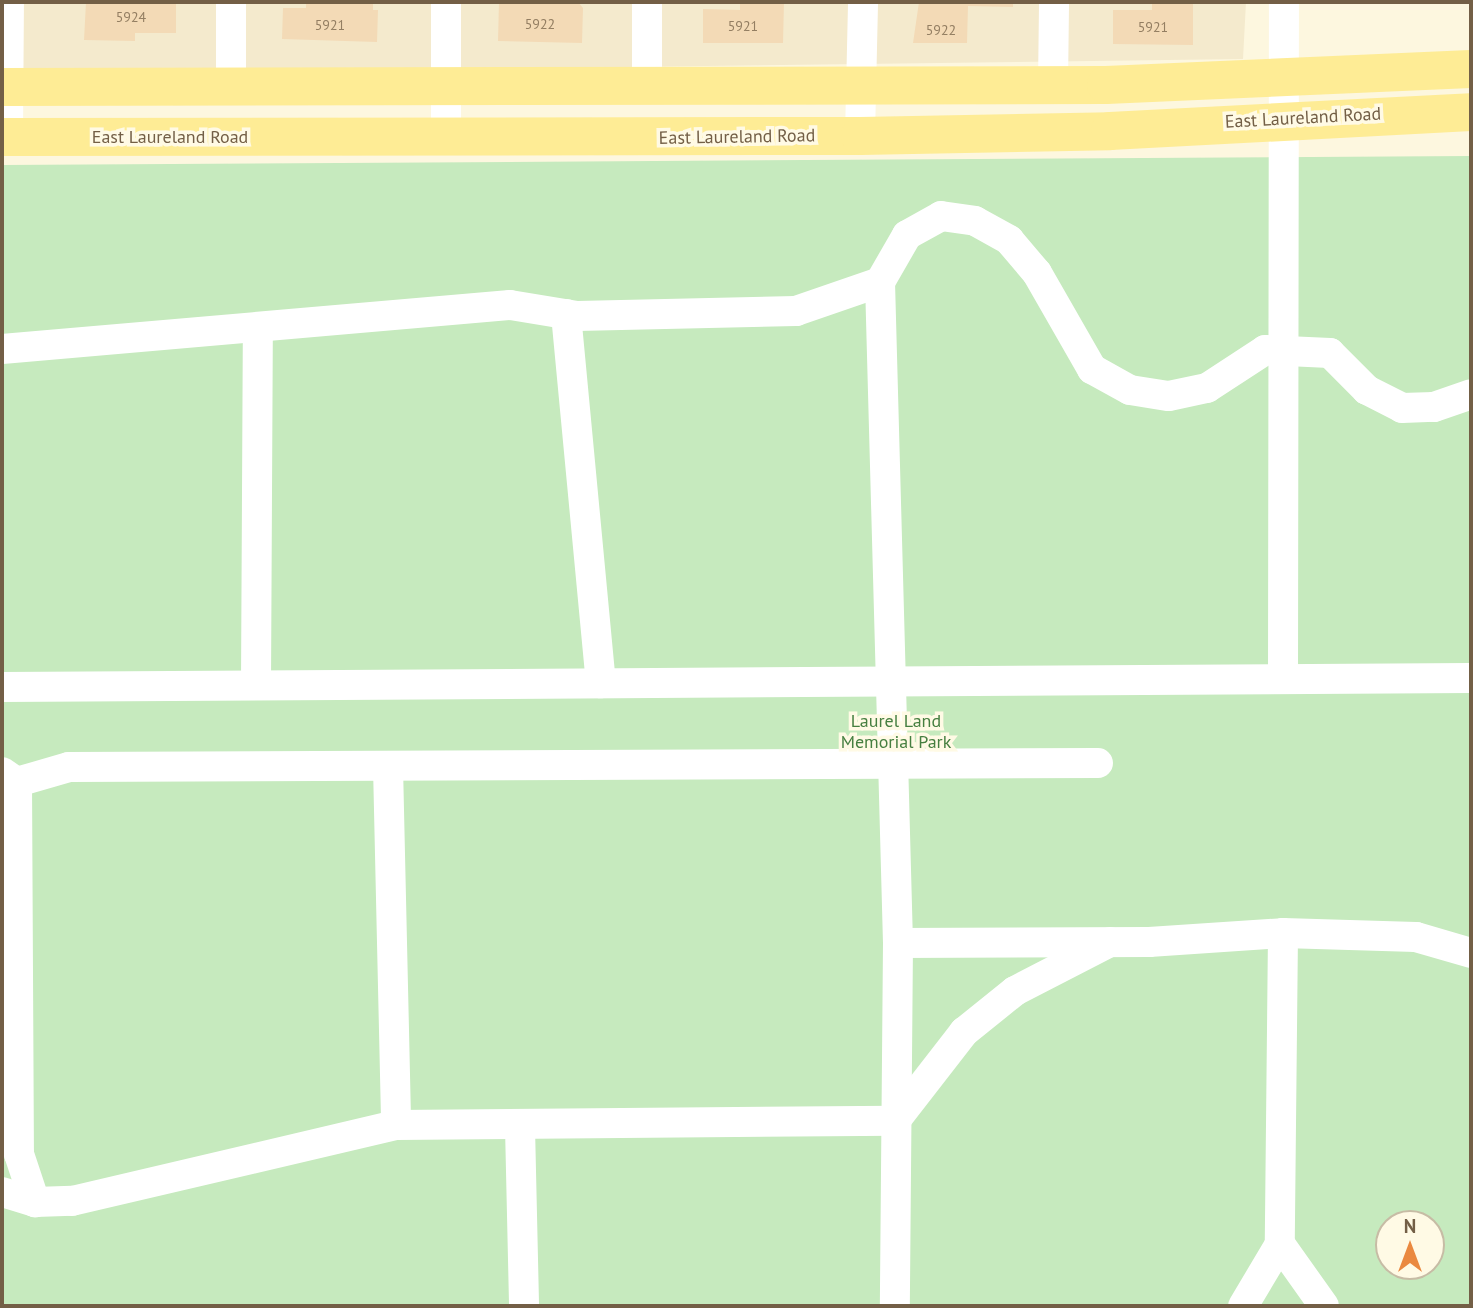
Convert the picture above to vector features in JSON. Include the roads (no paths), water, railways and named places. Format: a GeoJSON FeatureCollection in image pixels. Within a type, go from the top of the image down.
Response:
{"type":"FeatureCollection","features":[{"type":"Feature","properties":{"kind":"main road"},"geometry":{"type":"LineString","coordinates":[[6,87],[1053,86],[1281,79],[1471,69]]}},
{"type":"Feature","properties":{"kind":"main road","name":"East Laureland Road"},"geometry":{"type":"LineString","coordinates":[[5,136],[860,136],[1110,131],[1281,118],[1471,112]]}},
{"type":"Feature","properties":{"kind":"street"},"geometry":{"type":"LineString","coordinates":[[5,136],[9,2]]}},
{"type":"Feature","properties":{"kind":"street"},"geometry":{"type":"LineString","coordinates":[[231,2],[231,87]]}},
{"type":"Feature","properties":{"kind":"street"},"geometry":{"type":"LineString","coordinates":[[446,2],[446,138]]}},
{"type":"Feature","properties":{"kind":"street"},"geometry":{"type":"LineString","coordinates":[[647,2],[647,88]]}},
{"type":"Feature","properties":{"kind":"street"},"geometry":{"type":"LineString","coordinates":[[860,136],[863,2]]}},
{"type":"Feature","properties":{"kind":"street"},"geometry":{"type":"LineString","coordinates":[[1053,86],[1054,2]]}},
{"type":"Feature","properties":{"kind":"street"},"geometry":{"type":"LineString","coordinates":[[1283,678],[1281,79],[1284,2]]}},
{"type":"Feature","properties":{"kind":"street"},"geometry":{"type":"LineString","coordinates":[[895,1306],[898,943],[880,282],[907,235],[941,216],[975,221],[1009,240],[1037,273],[1092,369],[1130,390],[1169,396],[1207,388],[1265,350],[1330,353],[1367,390],[1402,408],[1434,407],[1471,394]]}},
{"type":"Feature","properties":{"kind":"street"},"geometry":{"type":"LineString","coordinates":[[2,349],[510,305],[566,314],[796,310],[880,282]]}},
{"type":"Feature","properties":{"kind":"street"},"geometry":{"type":"LineString","coordinates":[[566,314],[601,683]]}},
{"type":"Feature","properties":{"kind":"street"},"geometry":{"type":"LineString","coordinates":[[256,685],[257,327]]}},
{"type":"Feature","properties":{"kind":"street"},"geometry":{"type":"LineString","coordinates":[[2,687],[1471,678]]}},
{"type":"Feature","properties":{"kind":"street"},"geometry":{"type":"LineString","coordinates":[[35,1202],[19,1154],[9,776],[69,766],[894,766],[1098,763]]}},
{"type":"Feature","properties":{"kind":"street"},"geometry":{"type":"LineString","coordinates":[[388,766],[396,1125]]}},
{"type":"Feature","properties":{"kind":"street"},"geometry":{"type":"LineString","coordinates":[[898,943],[1110,942],[1283,933],[1416,937],[1471,953]]}},
{"type":"Feature","properties":{"kind":"street"},"geometry":{"type":"LineString","coordinates":[[1243,1306],[1280,1244],[1283,933]]}},
{"type":"Feature","properties":{"kind":"street"},"geometry":{"type":"LineString","coordinates":[[895,1121],[964,1032],[1015,991],[1110,942]]}},
{"type":"Feature","properties":{"kind":"street"},"geometry":{"type":"LineString","coordinates":[[2,1192],[35,1202],[72,1201],[396,1125],[520,1127],[895,1121]]}},
{"type":"Feature","properties":{"kind":"street"},"geometry":{"type":"LineString","coordinates":[[520,1127],[524,1306]]}},
{"type":"Feature","properties":{"kind":"street"},"geometry":{"type":"LineString","coordinates":[[1280,1244],[1324,1306]]}},
{"type":"Feature","properties":{"kind":"park label","name":"Laurel Land Memorial Park"},"geometry":{"type":"Point","coordinates":[896,732]}}]}
